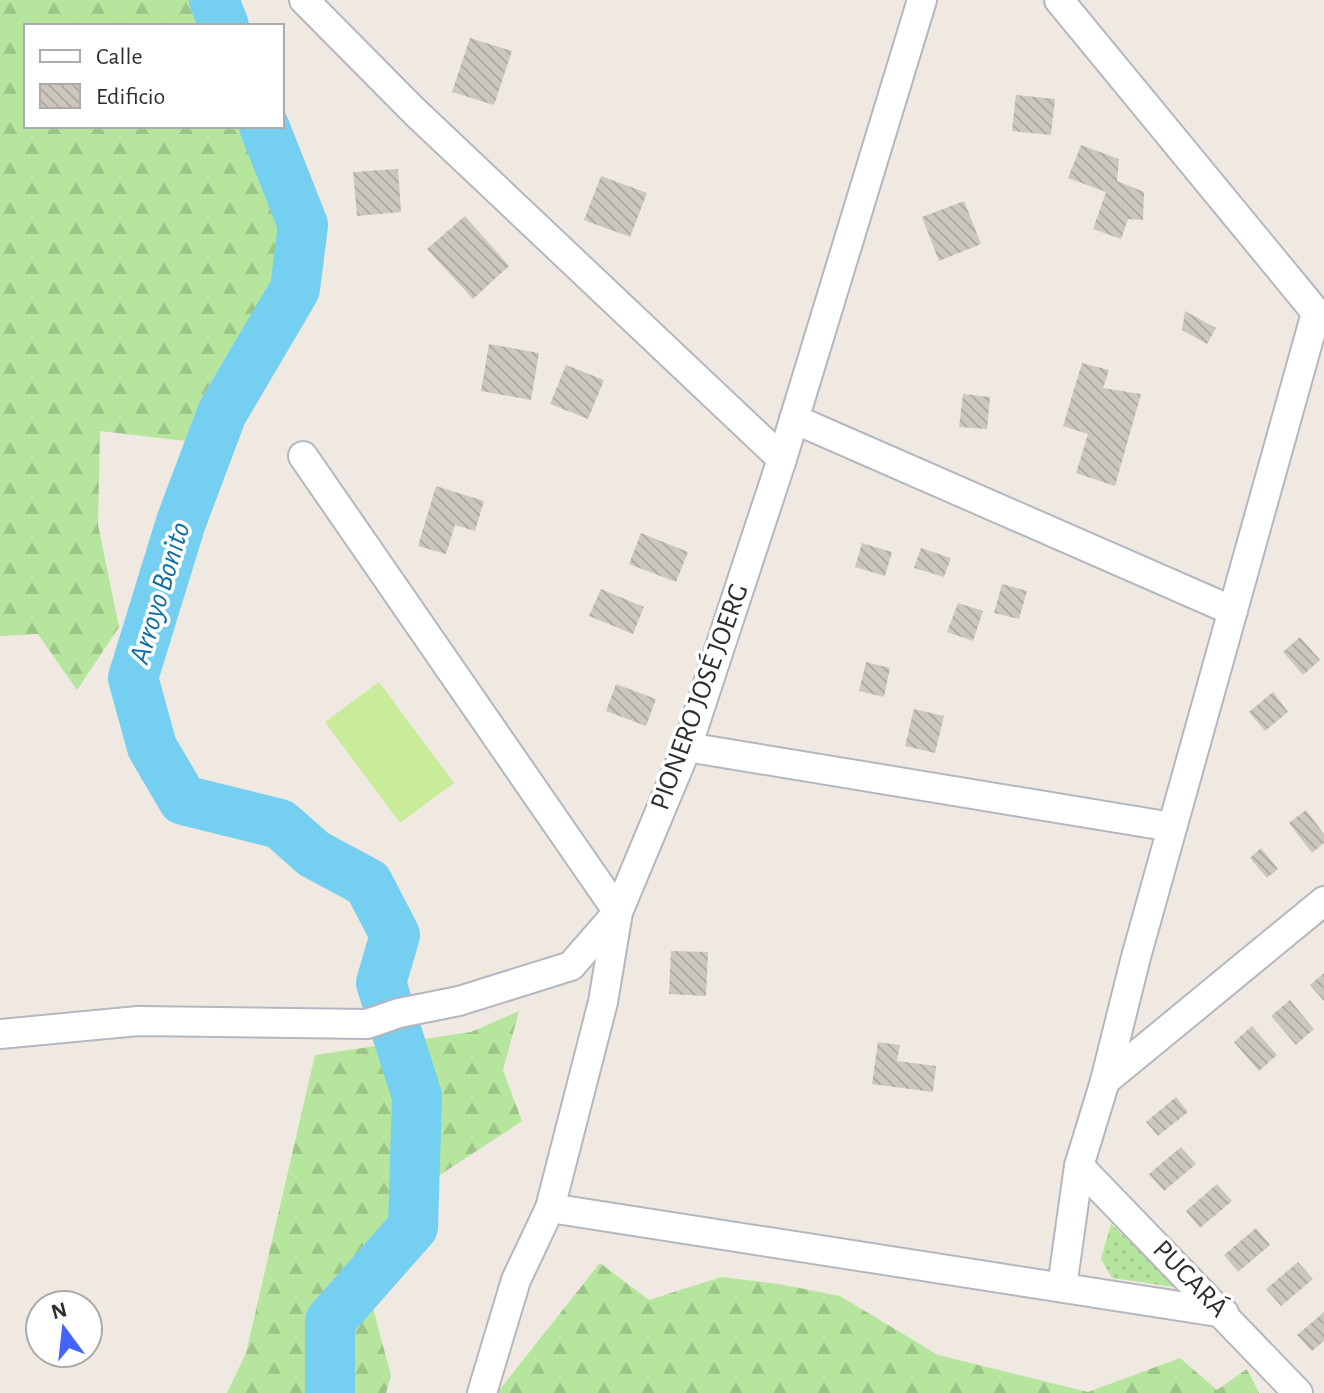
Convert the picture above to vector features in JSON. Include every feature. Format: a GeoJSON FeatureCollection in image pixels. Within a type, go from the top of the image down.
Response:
{"type":"FeatureCollection","features":[{"type":"Feature","properties":{"kind":"street"},"geometry":{"type":"LineString","coordinates":[[304,0],[415,112],[782,459]]}},
{"type":"Feature","properties":{"kind":"street","name":"PIONERO JOSÉ JOERG"},"geometry":{"type":"LineString","coordinates":[[482,1393],[516,1280],[550,1208],[603,1002],[618,912],[687,747],[782,459],[922,0]]}},
{"type":"Feature","properties":{"kind":"street"},"geometry":{"type":"LineString","coordinates":[[1059,0],[1320,318],[1233,611],[1079,1166],[1062,1287]]}},
{"type":"Feature","properties":{"kind":"street"},"geometry":{"type":"LineString","coordinates":[[794,419],[1233,611]]}},
{"type":"Feature","properties":{"kind":"street"},"geometry":{"type":"LineString","coordinates":[[0,1034],[138,1021],[367,1024],[399,1013],[459,1001],[571,966],[618,912],[303,456]]}},
{"type":"Feature","properties":{"kind":"street"},"geometry":{"type":"LineString","coordinates":[[687,747],[1172,827]]}},
{"type":"Feature","properties":{"kind":"street"},"geometry":{"type":"LineString","coordinates":[[1105,1081],[1324,901]]}},
{"type":"Feature","properties":{"kind":"street","name":"PUCARÁ"},"geometry":{"type":"LineString","coordinates":[[1079,1166],[1298,1393]]}},
{"type":"Feature","properties":{"kind":"street"},"geometry":{"type":"LineString","coordinates":[[550,1208],[1224,1313]]}},
{"type":"Feature","properties":{"kind":"green space"},"geometry":{"type":"Polygon","coordinates":[[[0,0],[192,0],[204,24],[24,24],[24,128],[256,128],[268,150],[288,249],[186,441],[100,431],[98,525],[119,627],[77,690],[38,634],[0,636],[0,0]]]}},
{"type":"Feature","properties":{"kind":"green space"},"geometry":{"type":"Polygon","coordinates":[[[379,682],[454,783],[400,823],[325,722],[379,682]]]}},
{"type":"Feature","properties":{"kind":"green space"},"geometry":{"type":"Polygon","coordinates":[[[519,1011],[503,1070],[522,1121],[423,1186],[363,1270],[391,1376],[386,1393],[227,1393],[246,1353],[315,1055],[471,1032],[519,1011]]]}},
{"type":"Feature","properties":{"kind":"green space"},"geometry":{"type":"Polygon","coordinates":[[[1111,1224],[1181,1288],[1112,1278],[1101,1259],[1111,1224]]]}},
{"type":"Feature","properties":{"kind":"green space"},"geometry":{"type":"Polygon","coordinates":[[[600,1263],[649,1300],[721,1277],[840,1296],[938,1355],[1088,1392],[1180,1358],[1217,1390],[1247,1369],[1259,1393],[497,1393],[600,1263]]]}},
{"type":"Feature","properties":{"kind":"building"},"geometry":{"type":"Polygon","coordinates":[[[470,38],[512,51],[494,105],[452,92],[470,38]]]}},
{"type":"Feature","properties":{"kind":"building"},"geometry":{"type":"Polygon","coordinates":[[[1016,95],[1055,99],[1051,135],[1012,131],[1016,95]]]}},
{"type":"Feature","properties":{"kind":"building"},"geometry":{"type":"Polygon","coordinates":[[[1081,145],[1119,159],[1117,181],[1144,192],[1143,220],[1128,219],[1121,239],[1093,229],[1106,192],[1068,178],[1081,145]]]}},
{"type":"Feature","properties":{"kind":"building"},"geometry":{"type":"Polygon","coordinates":[[[398,169],[401,212],[357,216],[353,172],[398,169]]]}},
{"type":"Feature","properties":{"kind":"building"},"geometry":{"type":"Polygon","coordinates":[[[601,176],[647,193],[630,237],[584,220],[601,176]]]}},
{"type":"Feature","properties":{"kind":"building"},"geometry":{"type":"Polygon","coordinates":[[[964,201],[981,244],[939,261],[922,217],[964,201]]]}},
{"type":"Feature","properties":{"kind":"building"},"geometry":{"type":"Polygon","coordinates":[[[465,216],[509,266],[473,299],[427,249],[465,216]]]}},
{"type":"Feature","properties":{"kind":"building"},"geometry":{"type":"Polygon","coordinates":[[[1185,311],[1216,328],[1207,344],[1182,330],[1185,311]]]}},
{"type":"Feature","properties":{"kind":"building"},"geometry":{"type":"Polygon","coordinates":[[[489,344],[539,353],[531,400],[481,391],[489,344]]]}},
{"type":"Feature","properties":{"kind":"building"},"geometry":{"type":"Polygon","coordinates":[[[1082,363],[1109,370],[1103,388],[1141,394],[1115,486],[1076,473],[1088,434],[1063,426],[1082,363]]]}},
{"type":"Feature","properties":{"kind":"building"},"geometry":{"type":"Polygon","coordinates":[[[566,365],[604,380],[588,419],[550,404],[566,365]]]}},
{"type":"Feature","properties":{"kind":"building"},"geometry":{"type":"Polygon","coordinates":[[[963,394],[990,397],[987,429],[959,427],[963,394]]]}},
{"type":"Feature","properties":{"kind":"building"},"geometry":{"type":"Polygon","coordinates":[[[436,486],[484,501],[475,531],[455,525],[446,554],[418,546],[436,486]]]}},
{"type":"Feature","properties":{"kind":"building"},"geometry":{"type":"Polygon","coordinates":[[[641,533],[688,552],[676,582],[629,564],[641,533]]]}},
{"type":"Feature","properties":{"kind":"building"},"geometry":{"type":"Polygon","coordinates":[[[862,543],[892,552],[885,576],[855,567],[862,543]]]}},
{"type":"Feature","properties":{"kind":"building"},"geometry":{"type":"Polygon","coordinates":[[[921,548],[951,558],[944,577],[914,568],[921,548]]]}},
{"type":"Feature","properties":{"kind":"building"},"geometry":{"type":"Polygon","coordinates":[[[1002,584],[1027,591],[1019,619],[994,613],[1002,584]]]}},
{"type":"Feature","properties":{"kind":"building"},"geometry":{"type":"Polygon","coordinates":[[[601,589],[644,607],[633,634],[589,616],[601,589]]]}},
{"type":"Feature","properties":{"kind":"building"},"geometry":{"type":"Polygon","coordinates":[[[958,603],[983,611],[973,641],[947,632],[958,603]]]}},
{"type":"Feature","properties":{"kind":"building"},"geometry":{"type":"Polygon","coordinates":[[[1300,637],[1320,660],[1303,675],[1283,652],[1300,637]]]}},
{"type":"Feature","properties":{"kind":"building"},"geometry":{"type":"Polygon","coordinates":[[[866,662],[890,668],[884,697],[859,691],[866,662]]]}},
{"type":"Feature","properties":{"kind":"building"},"geometry":{"type":"Polygon","coordinates":[[[616,684],[656,699],[646,726],[606,711],[616,684]]]}},
{"type":"Feature","properties":{"kind":"building"},"geometry":{"type":"Polygon","coordinates":[[[1273,692],[1288,712],[1265,731],[1249,712],[1273,692]]]}},
{"type":"Feature","properties":{"kind":"building"},"geometry":{"type":"Polygon","coordinates":[[[914,709],[944,716],[935,753],[905,746],[914,709]]]}},
{"type":"Feature","properties":{"kind":"building"},"geometry":{"type":"Polygon","coordinates":[[[1306,810],[1324,834],[1324,843],[1312,853],[1289,823],[1306,810]]]}},
{"type":"Feature","properties":{"kind":"building"},"geometry":{"type":"Polygon","coordinates":[[[1261,848],[1278,869],[1267,878],[1250,858],[1261,848]]]}},
{"type":"Feature","properties":{"kind":"building"},"geometry":{"type":"Polygon","coordinates":[[[671,951],[708,952],[706,996],[669,994],[671,951]]]}},
{"type":"Feature","properties":{"kind":"building"},"geometry":{"type":"Polygon","coordinates":[[[1324,973],[1324,1001],[1310,985],[1324,973]]]}},
{"type":"Feature","properties":{"kind":"building"},"geometry":{"type":"Polygon","coordinates":[[[1290,1000],[1314,1029],[1296,1045],[1271,1016],[1290,1000]]]}},
{"type":"Feature","properties":{"kind":"building"},"geometry":{"type":"Polygon","coordinates":[[[1252,1026],[1277,1055],[1259,1071],[1234,1042],[1252,1026]]]}},
{"type":"Feature","properties":{"kind":"building"},"geometry":{"type":"Polygon","coordinates":[[[878,1042],[900,1045],[897,1061],[936,1066],[933,1092],[872,1084],[878,1042]]]}},
{"type":"Feature","properties":{"kind":"building"},"geometry":{"type":"Polygon","coordinates":[[[1176,1097],[1188,1112],[1158,1136],[1146,1122],[1176,1097]]]}},
{"type":"Feature","properties":{"kind":"building"},"geometry":{"type":"Polygon","coordinates":[[[1181,1147],[1196,1164],[1164,1191],[1149,1174],[1181,1147]]]}},
{"type":"Feature","properties":{"kind":"building"},"geometry":{"type":"Polygon","coordinates":[[[1217,1184],[1232,1201],[1200,1228],[1186,1211],[1217,1184]]]}},
{"type":"Feature","properties":{"kind":"building"},"geometry":{"type":"Polygon","coordinates":[[[1256,1228],[1270,1245],[1238,1272],[1224,1255],[1256,1228]]]}},
{"type":"Feature","properties":{"kind":"building"},"geometry":{"type":"Polygon","coordinates":[[[1298,1262],[1313,1279],[1281,1306],[1266,1289],[1298,1262]]]}},
{"type":"Feature","properties":{"kind":"building"},"geometry":{"type":"Polygon","coordinates":[[[1324,1312],[1324,1341],[1312,1351],[1297,1335],[1324,1312]]]}},
{"type":"Feature","properties":{"kind":"waterway","name":"Arroyo Bonito"},"geometry":{"type":"LineString","coordinates":[[214,0],[223,24]]}},
{"type":"Feature","properties":{"kind":"waterway","name":"Arroyo Bonito"},"geometry":{"type":"LineString","coordinates":[[265,128],[303,225],[295,289],[222,413],[181,522],[133,678],[152,747],[183,800],[280,824],[314,854],[368,883],[395,935],[381,983],[417,1096],[413,1227],[330,1321],[330,1393]]}}]}
